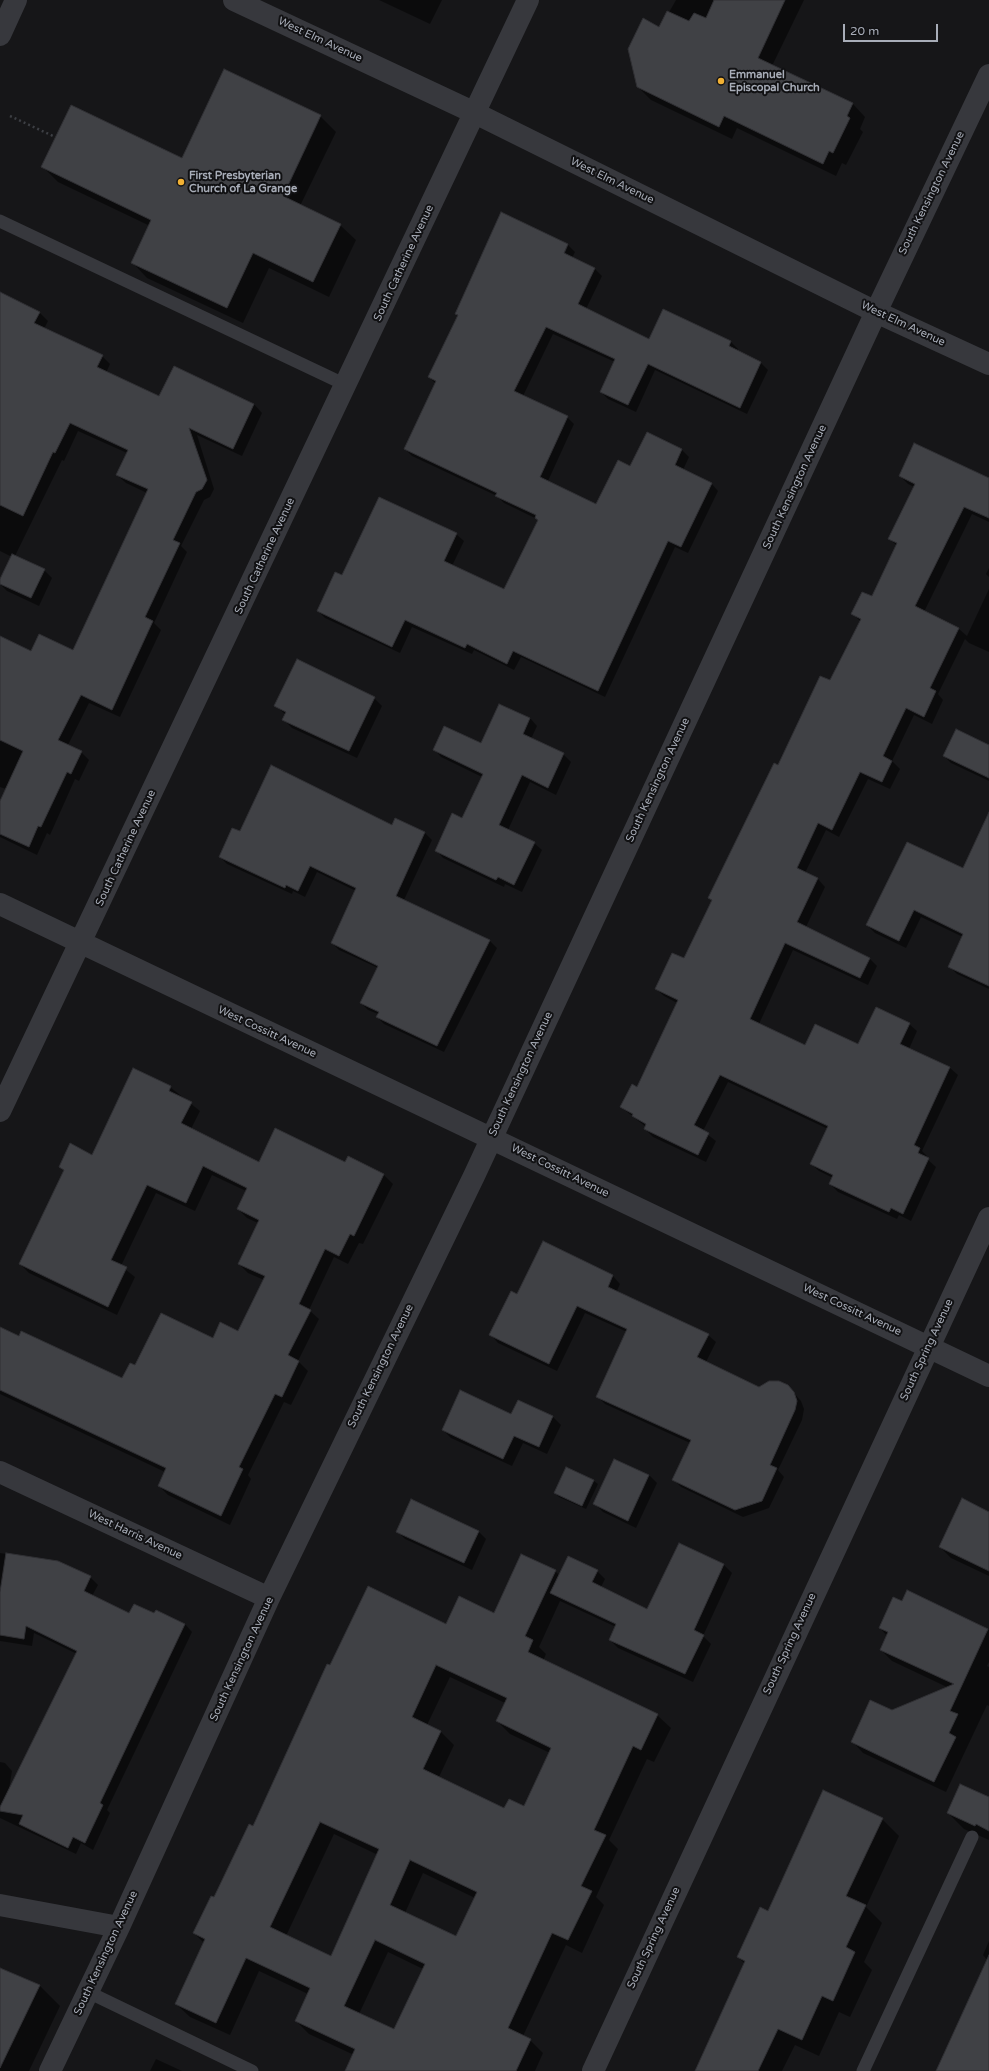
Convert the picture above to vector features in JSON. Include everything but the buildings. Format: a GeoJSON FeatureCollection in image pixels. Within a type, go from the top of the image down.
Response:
{"type":"FeatureCollection","features":[{"type":"Feature","properties":{"kind":"street"},"geometry":{"type":"LineString","coordinates":[[0,35],[16,0]]}},
{"type":"Feature","properties":{"kind":"street","name":"West Elm Avenue"},"geometry":{"type":"LineString","coordinates":[[234,0],[475,113],[876,312],[989,364]]}},
{"type":"Feature","properties":{"kind":"street","name":"South Catherine Avenue"},"geometry":{"type":"LineString","coordinates":[[0,1111],[528,0]]}},
{"type":"Feature","properties":{"kind":"street","name":"South Kensington Avenue"},"geometry":{"type":"LineString","coordinates":[[50,2071],[119,1927],[269,1598],[491,1138],[876,312],[989,75]]}},
{"type":"Feature","properties":{"kind":"street","name":"West Cossitt Avenue"},"geometry":{"type":"LineString","coordinates":[[0,904],[989,1376]]}},
{"type":"Feature","properties":{"kind":"street","name":"South Spring Avenue"},"geometry":{"type":"LineString","coordinates":[[593,2071],[989,1218]]}},
{"type":"Feature","properties":{"kind":"street","name":"West Harris Avenue"},"geometry":{"type":"LineString","coordinates":[[0,1472],[269,1598]]}},
{"type":"Feature","properties":{"kind":"street"},"geometry":{"type":"LineString","coordinates":[[0,1905],[119,1927]]}},
{"type":"Feature","properties":{"kind":"lane"},"geometry":{"type":"LineString","coordinates":[[0,221],[346,385]]}},
{"type":"Feature","properties":{"kind":"lane"},"geometry":{"type":"LineString","coordinates":[[863,2071],[972,1837]]}},
{"type":"Feature","properties":{"kind":"lane"},"geometry":{"type":"LineString","coordinates":[[88,1992],[252,2071]]}},
{"type":"Feature","properties":{"kind":"path"},"geometry":{"type":"LineString","coordinates":[[10,116],[53,136]]}},
{"type":"Feature","properties":{"kind":"place","name":"Emmanuel Episcopal Church"},"geometry":{"type":"Point","coordinates":[721,81]}},
{"type":"Feature","properties":{"kind":"place","name":"First Presbyterian Church of La Grange"},"geometry":{"type":"Point","coordinates":[181,182]}}]}
